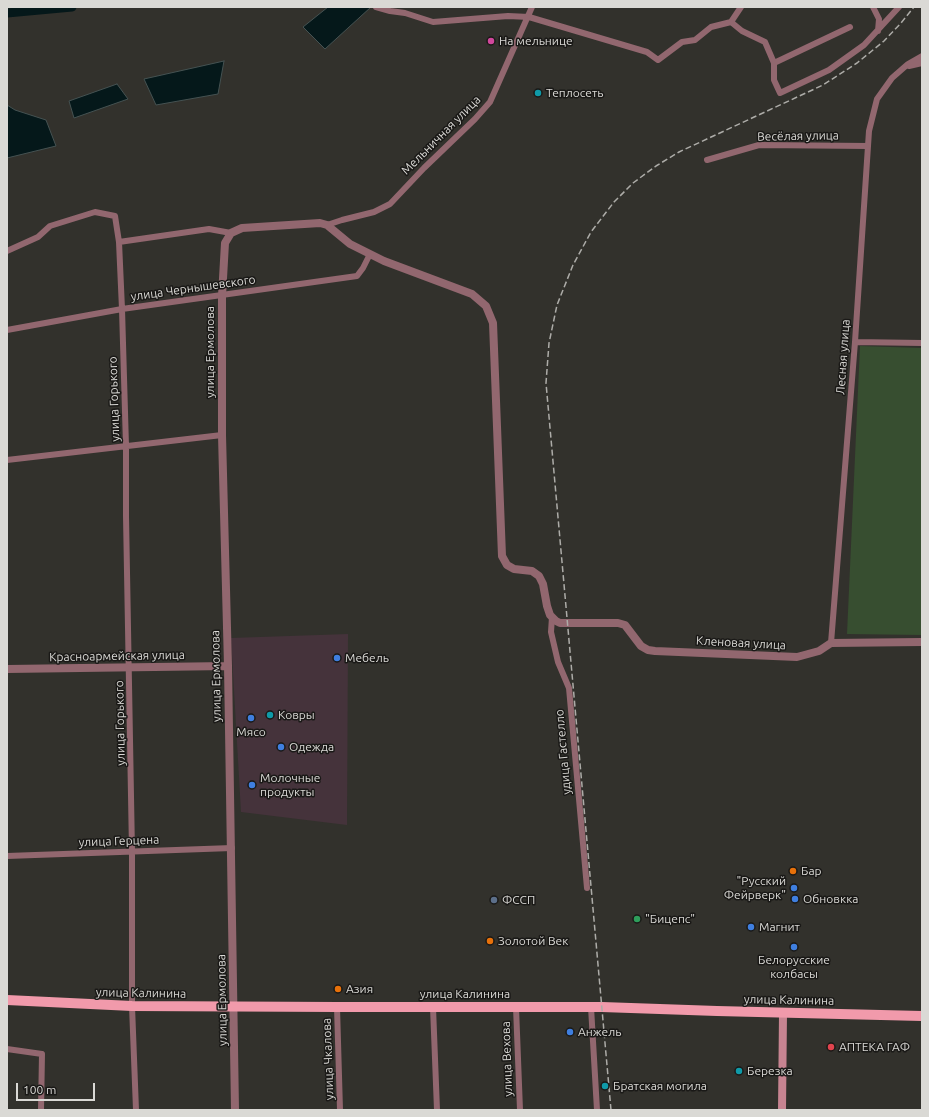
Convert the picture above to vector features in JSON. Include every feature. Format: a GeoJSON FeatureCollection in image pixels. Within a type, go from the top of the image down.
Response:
{"type":"FeatureCollection","features":[{"type":"Feature","properties":{"kind":"main road","name":"улица Калинина"},"geometry":{"type":"LineString","coordinates":[[7,1000],[132,1006],[337,1008],[591,1007],[922,1016]]}},
{"type":"Feature","properties":{"kind":"main road"},"geometry":{"type":"LineString","coordinates":[[782,1110],[783,1013]]}},
{"type":"Feature","properties":{"kind":"street"},"geometry":{"type":"LineString","coordinates":[[376,7],[404,13],[434,22],[508,16],[528,17],[647,52],[658,60],[682,42],[695,40],[711,27],[731,22],[742,7]]}},
{"type":"Feature","properties":{"kind":"street","name":"Мельничная улица"},"geometry":{"type":"LineString","coordinates":[[327,225],[374,212],[390,204],[424,168],[475,119],[490,102],[532,7]]}},
{"type":"Feature","properties":{"kind":"street"},"geometry":{"type":"LineString","coordinates":[[873,7],[879,19],[878,31]]}},
{"type":"Feature","properties":{"kind":"street"},"geometry":{"type":"LineString","coordinates":[[731,22],[742,31],[765,42],[774,63],[774,80],[780,93],[829,70],[864,45],[900,7]]}},
{"type":"Feature","properties":{"kind":"street"},"geometry":{"type":"LineString","coordinates":[[774,63],[850,27]]}},
{"type":"Feature","properties":{"kind":"street","name":"Лесная улица"},"geometry":{"type":"LineString","coordinates":[[832,643],[855,342],[869,132],[877,99],[892,78],[905,66],[922,56]]}},
{"type":"Feature","properties":{"kind":"street"},"geometry":{"type":"LineString","coordinates":[[905,66],[922,63]]}},
{"type":"Feature","properties":{"kind":"street","name":"Весёлая улица"},"geometry":{"type":"LineString","coordinates":[[707,160],[759,145],[868,146]]}},
{"type":"Feature","properties":{"kind":"street","name":"улица Горького"},"geometry":{"type":"LineString","coordinates":[[7,251],[38,236],[50,226],[95,212],[115,216],[119,242],[126,446],[132,852],[132,1006],[136,1110]]}},
{"type":"Feature","properties":{"kind":"street"},"geometry":{"type":"LineString","coordinates":[[119,242],[209,229],[231,233],[242,228],[320,223],[327,225],[350,244],[384,261],[472,294],[486,306],[493,323],[502,556],[507,565],[514,569],[532,571],[539,576],[543,584],[547,606],[552,617]]}},
{"type":"Feature","properties":{"kind":"street","name":"улица Ермолова"},"geometry":{"type":"LineString","coordinates":[[231,233],[225,242],[222,296],[222,435],[232,848],[235,1110]]}},
{"type":"Feature","properties":{"kind":"street","name":"улица Чернышевского"},"geometry":{"type":"LineString","coordinates":[[7,330],[122,309],[358,276],[370,254]]}},
{"type":"Feature","properties":{"kind":"street"},"geometry":{"type":"LineString","coordinates":[[855,342],[922,343]]}},
{"type":"Feature","properties":{"kind":"street"},"geometry":{"type":"LineString","coordinates":[[7,460],[222,435]]}},
{"type":"Feature","properties":{"kind":"street","name":"Кленовая улица"},"geometry":{"type":"LineString","coordinates":[[552,617],[560,623],[618,623],[625,625],[641,646],[648,650],[655,651],[797,658],[819,651],[832,643],[922,642]]}},
{"type":"Feature","properties":{"kind":"street","name":"удица Гастелло"},"geometry":{"type":"LineString","coordinates":[[552,617],[551,632],[558,662],[569,688],[587,888]]}},
{"type":"Feature","properties":{"kind":"street","name":"Красноармейская улица"},"geometry":{"type":"LineString","coordinates":[[7,669],[228,666]]}},
{"type":"Feature","properties":{"kind":"street","name":"улица Герцена"},"geometry":{"type":"LineString","coordinates":[[7,856],[232,848]]}},
{"type":"Feature","properties":{"kind":"street"},"geometry":{"type":"LineString","coordinates":[[433,1007],[437,1110]]}},
{"type":"Feature","properties":{"kind":"street","name":"улица Вехова"},"geometry":{"type":"LineString","coordinates":[[516,1007],[520,1110]]}},
{"type":"Feature","properties":{"kind":"street"},"geometry":{"type":"LineString","coordinates":[[591,1007],[598,1110]]}},
{"type":"Feature","properties":{"kind":"street","name":"улица Чкалова"},"geometry":{"type":"LineString","coordinates":[[337,1008],[340,1110]]}},
{"type":"Feature","properties":{"kind":"street"},"geometry":{"type":"LineString","coordinates":[[7,1049],[42,1054],[41,1110]]}},
{"type":"Feature","properties":{"kind":"shaded area"},"geometry":{"type":"Polygon","coordinates":[[[328,7],[371,7],[325,49],[303,27],[328,7]]]}},
{"type":"Feature","properties":{"kind":"shaded area"},"geometry":{"type":"Polygon","coordinates":[[[224,61],[218,94],[156,105],[144,79],[224,61]]]}},
{"type":"Feature","properties":{"kind":"shaded area"},"geometry":{"type":"Polygon","coordinates":[[[117,84],[128,99],[74,118],[69,101],[117,84]]]}},
{"type":"Feature","properties":{"kind":"shaded area"},"geometry":{"type":"Polygon","coordinates":[[[7,105],[15,110],[46,120],[56,146],[7,158],[7,105]]]}},
{"type":"Feature","properties":{"kind":"shaded area"},"geometry":{"type":"Polygon","coordinates":[[[348,634],[347,825],[241,812],[231,638],[348,634]]]}},
{"type":"Feature","properties":{"kind":"green space"},"geometry":{"type":"Polygon","coordinates":[[[860,346],[922,348],[922,635],[847,634],[860,346]]]}},
{"type":"Feature","properties":{"kind":"waterway"},"geometry":{"type":"LineString","coordinates":[[7,13],[72,7]]}},
{"type":"Feature","properties":{"kind":"railway"},"geometry":{"type":"LineString","coordinates":[[611,1110],[546,383],[549,343],[557,305],[573,265],[591,232],[614,202],[633,183],[656,166],[679,152],[823,85],[857,63],[884,41],[914,7]]}},
{"type":"Feature","properties":{"kind":"place","name":"На мельнице"},"geometry":{"type":"Point","coordinates":[491,41]}},
{"type":"Feature","properties":{"kind":"place","name":"Теплосеть"},"geometry":{"type":"Point","coordinates":[538,93]}},
{"type":"Feature","properties":{"kind":"place","name":"Мебель"},"geometry":{"type":"Point","coordinates":[337,658]}},
{"type":"Feature","properties":{"kind":"place","name":"Ковры"},"geometry":{"type":"Point","coordinates":[270,715]}},
{"type":"Feature","properties":{"kind":"place","name":"Мясо"},"geometry":{"type":"Point","coordinates":[251,718]}},
{"type":"Feature","properties":{"kind":"place","name":"Одежда"},"geometry":{"type":"Point","coordinates":[281,747]}},
{"type":"Feature","properties":{"kind":"place","name":"Молочные продукты"},"geometry":{"type":"Point","coordinates":[252,785]}},
{"type":"Feature","properties":{"kind":"place","name":"Бар"},"geometry":{"type":"Point","coordinates":[793,871]}},
{"type":"Feature","properties":{"kind":"place","name":"\"Русский Фейрверк\""},"geometry":{"type":"Point","coordinates":[794,888]}},
{"type":"Feature","properties":{"kind":"place","name":"Обновкка"},"geometry":{"type":"Point","coordinates":[795,899]}},
{"type":"Feature","properties":{"kind":"place","name":"ФССП"},"geometry":{"type":"Point","coordinates":[494,900]}},
{"type":"Feature","properties":{"kind":"place","name":"\"Бицепс\""},"geometry":{"type":"Point","coordinates":[637,919]}},
{"type":"Feature","properties":{"kind":"place","name":"Магнит"},"geometry":{"type":"Point","coordinates":[751,927]}},
{"type":"Feature","properties":{"kind":"place","name":"Золотой Век"},"geometry":{"type":"Point","coordinates":[490,941]}},
{"type":"Feature","properties":{"kind":"place","name":"Белорусские колбасы"},"geometry":{"type":"Point","coordinates":[794,947]}},
{"type":"Feature","properties":{"kind":"place","name":"Азия"},"geometry":{"type":"Point","coordinates":[338,989]}},
{"type":"Feature","properties":{"kind":"place","name":"Анжель"},"geometry":{"type":"Point","coordinates":[570,1032]}},
{"type":"Feature","properties":{"kind":"place","name":"АПТЕКА ГАФ"},"geometry":{"type":"Point","coordinates":[831,1047]}},
{"type":"Feature","properties":{"kind":"place","name":"Березка"},"geometry":{"type":"Point","coordinates":[739,1071]}},
{"type":"Feature","properties":{"kind":"place","name":"Братская могила"},"geometry":{"type":"Point","coordinates":[605,1086]}}]}
